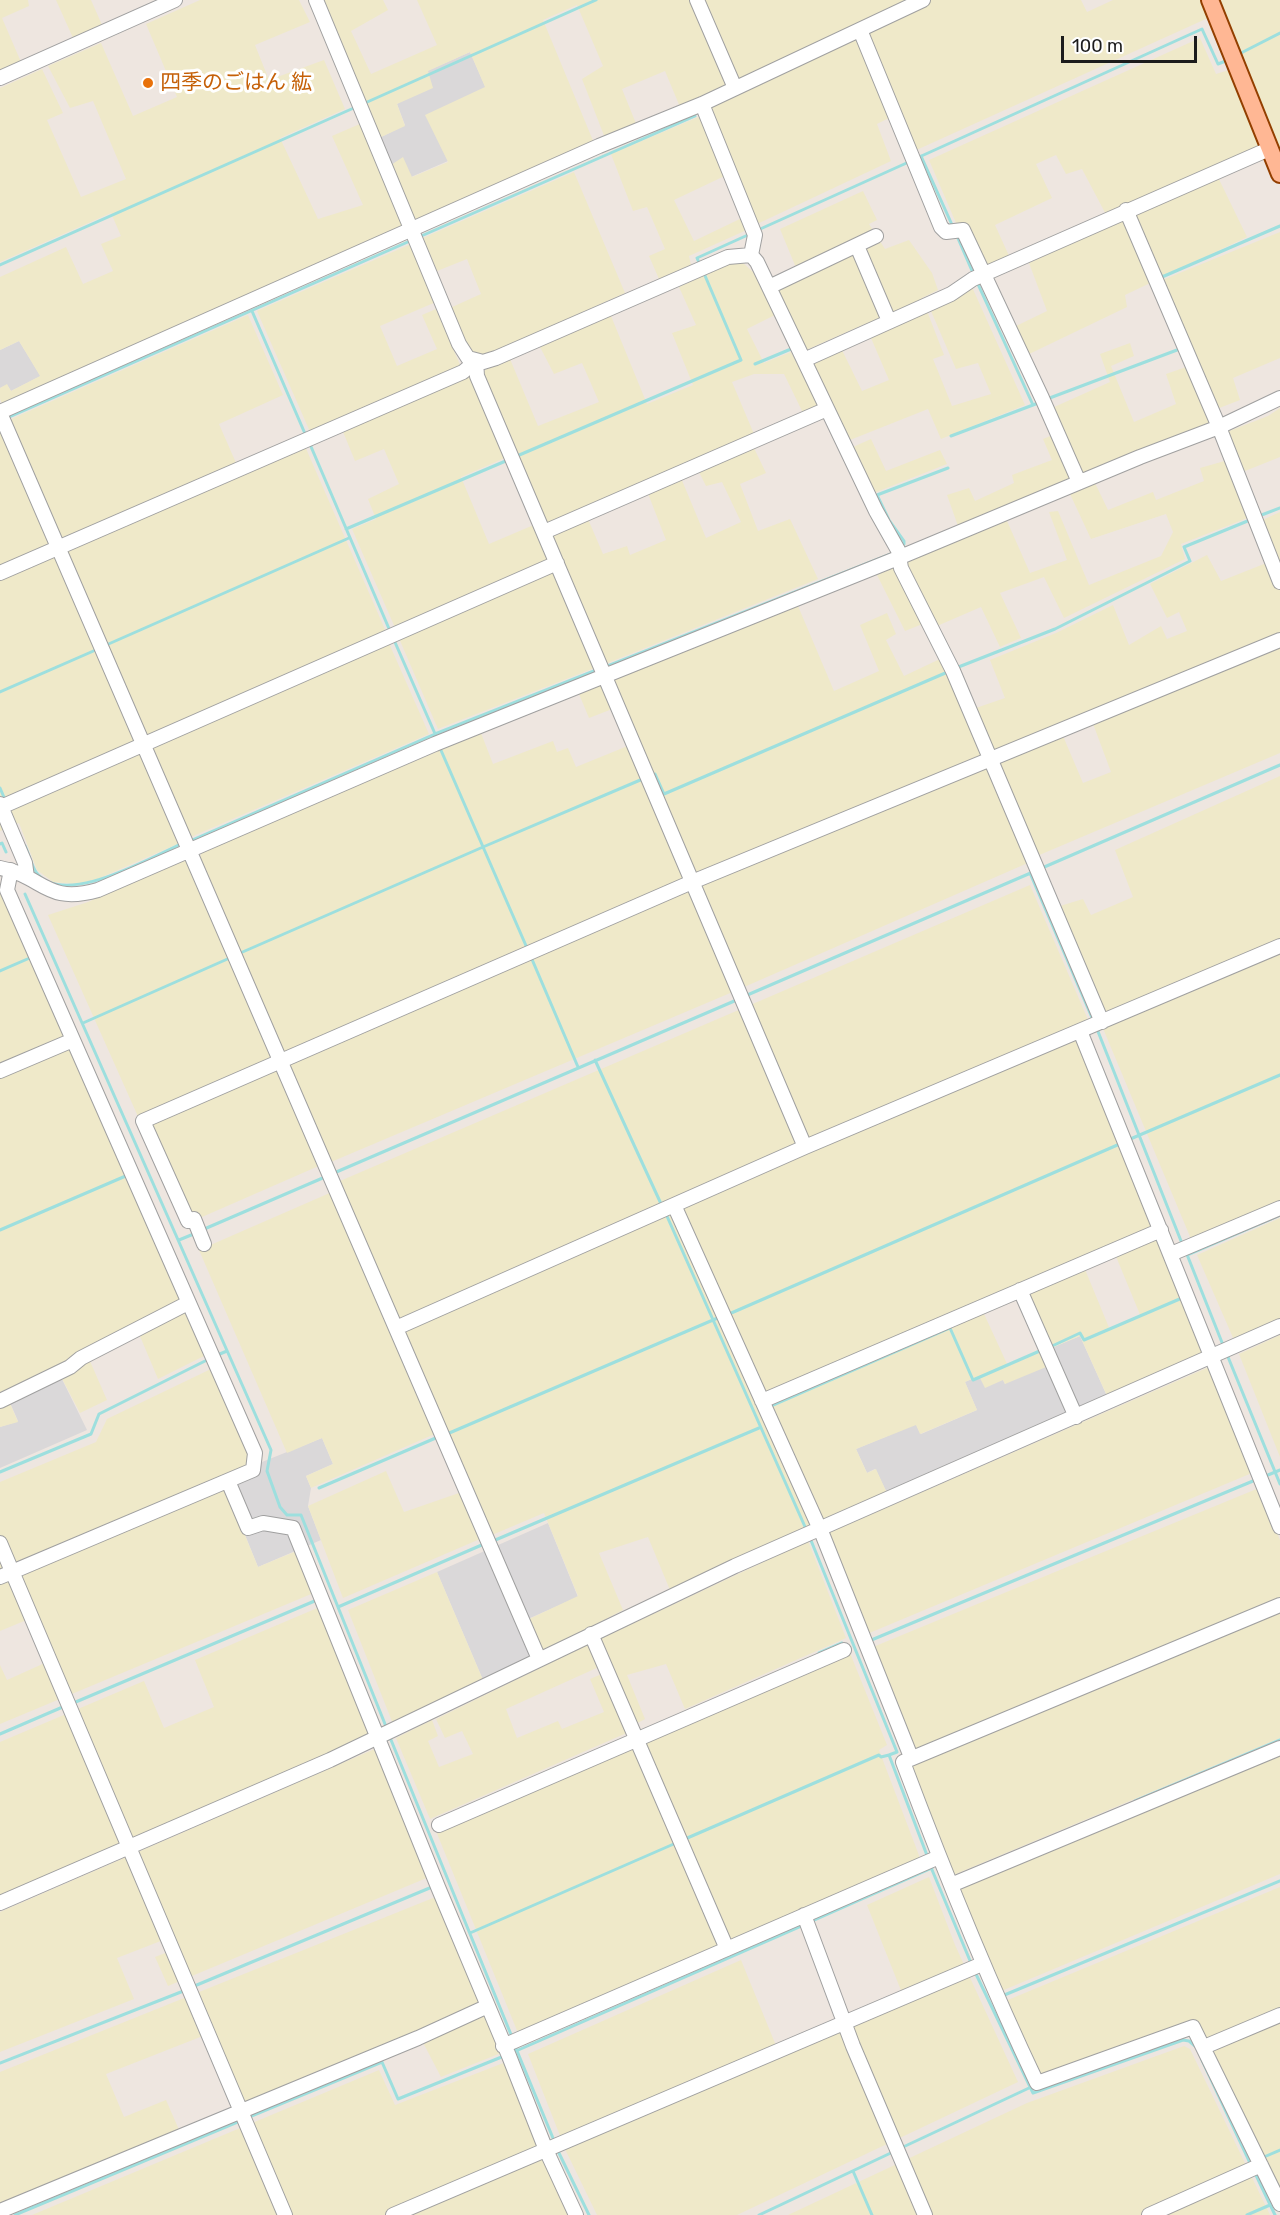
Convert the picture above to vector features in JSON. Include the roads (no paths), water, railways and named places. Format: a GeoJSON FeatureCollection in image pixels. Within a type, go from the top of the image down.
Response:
{"type":"FeatureCollection","features":[{"type":"Feature","properties":{"kind":"main road"},"geometry":{"type":"LineString","coordinates":[[1210,0],[1280,174]]}},
{"type":"Feature","properties":{"kind":"street"},"geometry":{"type":"LineString","coordinates":[[0,78],[175,0]]}},
{"type":"Feature","properties":{"kind":"street"},"geometry":{"type":"LineString","coordinates":[[316,0],[459,344],[468,358],[476,362],[496,358],[728,257],[751,255]]}},
{"type":"Feature","properties":{"kind":"street"},"geometry":{"type":"LineString","coordinates":[[697,0],[735,88]]}},
{"type":"Feature","properties":{"kind":"street"},"geometry":{"type":"LineString","coordinates":[[539,1659],[1,415],[415,236],[599,146],[702,104],[923,0]]}},
{"type":"Feature","properties":{"kind":"street"},"geometry":{"type":"LineString","coordinates":[[860,30],[941,227],[946,232],[963,230],[978,276],[1044,404],[1079,482]]}},
{"type":"Feature","properties":{"kind":"street"},"geometry":{"type":"LineString","coordinates":[[702,104],[754,232],[751,255],[757,262],[876,511],[898,550],[898,558],[952,669],[1038,869],[1093,1025],[1125,1142],[1161,1230],[1180,1250],[1187,1296],[1280,1527]]}},
{"type":"Feature","properties":{"kind":"street"},"geometry":{"type":"LineString","coordinates":[[801,354],[888,317],[939,299],[978,276],[1128,213],[1269,149]]}},
{"type":"Feature","properties":{"kind":"street"},"geometry":{"type":"LineString","coordinates":[[1128,213],[1219,427],[1280,582]]}},
{"type":"Feature","properties":{"kind":"street"},"geometry":{"type":"LineString","coordinates":[[769,287],[876,236]]}},
{"type":"Feature","properties":{"kind":"street"},"geometry":{"type":"LineString","coordinates":[[857,246],[888,317]]}},
{"type":"Feature","properties":{"kind":"street"},"geometry":{"type":"LineString","coordinates":[[0,573],[463,372],[476,362]]}},
{"type":"Feature","properties":{"kind":"street"},"geometry":{"type":"LineString","coordinates":[[476,362],[477,376],[805,1147]]}},
{"type":"Feature","properties":{"kind":"street"},"geometry":{"type":"LineString","coordinates":[[14,872],[51,892],[64,895],[80,895],[98,890],[188,844],[439,742],[603,671],[898,558],[1079,482],[1219,427],[1280,399]]}},
{"type":"Feature","properties":{"kind":"street"},"geometry":{"type":"LineString","coordinates":[[544,532],[827,409]]}},
{"type":"Feature","properties":{"kind":"street"},"geometry":{"type":"LineString","coordinates":[[6,1575],[253,1470],[255,1453],[7,890],[14,872],[25,862],[4,805],[557,563]]}},
{"type":"Feature","properties":{"kind":"street"},"geometry":{"type":"LineString","coordinates":[[201,1237],[194,1219],[188,1221],[143,1121],[692,882],[1280,640]]}},
{"type":"Feature","properties":{"kind":"street"},"geometry":{"type":"LineString","coordinates":[[396,1328],[805,1147],[1280,946]]}},
{"type":"Feature","properties":{"kind":"street"},"geometry":{"type":"LineString","coordinates":[[0,1071],[73,1040]]}},
{"type":"Feature","properties":{"kind":"street"},"geometry":{"type":"LineString","coordinates":[[667,1208],[724,1316],[764,1406],[812,1532],[866,1642],[911,1757]]}},
{"type":"Feature","properties":{"kind":"street"},"geometry":{"type":"LineString","coordinates":[[1180,1250],[1280,1208]]}},
{"type":"Feature","properties":{"kind":"street"},"geometry":{"type":"LineString","coordinates":[[764,1406],[1020,1290],[1161,1230]]}},
{"type":"Feature","properties":{"kind":"street"},"geometry":{"type":"LineString","coordinates":[[1020,1290],[1076,1417]]}},
{"type":"Feature","properties":{"kind":"street"},"geometry":{"type":"LineString","coordinates":[[0,1401],[70,1367],[81,1358],[188,1303]]}},
{"type":"Feature","properties":{"kind":"street"},"geometry":{"type":"LineString","coordinates":[[0,1903],[384,1735],[670,1595],[1280,1326]]}},
{"type":"Feature","properties":{"kind":"street"},"geometry":{"type":"LineString","coordinates":[[228,1481],[248,1528],[263,1523],[292,1528],[321,1598],[384,1735],[437,1885],[488,2006],[509,2047],[553,2148],[576,2215]]}},
{"type":"Feature","properties":{"kind":"street"},"geometry":{"type":"LineString","coordinates":[[0,1543],[6,1575],[68,1705],[285,2215]]}},
{"type":"Feature","properties":{"kind":"street"},"geometry":{"type":"LineString","coordinates":[[1280,1605],[903,1762],[932,1859],[949,1882],[976,1967],[997,1999],[1037,2083],[1193,2027],[1204,2047],[1256,2168],[1280,2204]]}},
{"type":"Feature","properties":{"kind":"street"},"geometry":{"type":"LineString","coordinates":[[591,1634],[727,1949]]}},
{"type":"Feature","properties":{"kind":"street"},"geometry":{"type":"LineString","coordinates":[[439,1825],[635,1736],[844,1650]]}},
{"type":"Feature","properties":{"kind":"street"},"geometry":{"type":"LineString","coordinates":[[949,1882],[1280,1748]]}},
{"type":"Feature","properties":{"kind":"street"},"geometry":{"type":"LineString","coordinates":[[509,2047],[727,1949],[806,1921],[932,1859]]}},
{"type":"Feature","properties":{"kind":"street"},"geometry":{"type":"LineString","coordinates":[[806,1921],[845,2024],[925,2215]]}},
{"type":"Feature","properties":{"kind":"street"},"geometry":{"type":"LineString","coordinates":[[393,2215],[976,1967]]}},
{"type":"Feature","properties":{"kind":"street"},"geometry":{"type":"LineString","coordinates":[[0,2211],[244,2116],[488,2006]]}},
{"type":"Feature","properties":{"kind":"street"},"geometry":{"type":"LineString","coordinates":[[1204,2047],[1280,2015]]}},
{"type":"Feature","properties":{"kind":"street"},"geometry":{"type":"LineString","coordinates":[[1149,2215],[1256,2168]]}},
{"type":"Feature","properties":{"kind":"waterway"},"geometry":{"type":"LineString","coordinates":[[365,103],[596,0]]}},
{"type":"Feature","properties":{"kind":"waterway"},"geometry":{"type":"LineString","coordinates":[[917,158],[1202,29],[1218,64],[1228,60]]}},
{"type":"Feature","properties":{"kind":"waterway"},"geometry":{"type":"LineString","coordinates":[[1239,54],[1280,33]]}},
{"type":"Feature","properties":{"kind":"waterway"},"geometry":{"type":"LineString","coordinates":[[0,265],[356,107]]}},
{"type":"Feature","properties":{"kind":"waterway"},"geometry":{"type":"LineString","coordinates":[[419,237],[695,116]]}},
{"type":"Feature","properties":{"kind":"waterway"},"geometry":{"type":"LineString","coordinates":[[921,156],[953,227]]}},
{"type":"Feature","properties":{"kind":"waterway"},"geometry":{"type":"LineString","coordinates":[[758,230],[911,161]]}},
{"type":"Feature","properties":{"kind":"waterway"},"geometry":{"type":"LineString","coordinates":[[1160,273],[1162,277],[1280,226]]}},
{"type":"Feature","properties":{"kind":"waterway"},"geometry":{"type":"LineString","coordinates":[[700,265],[697,258],[750,234]]}},
{"type":"Feature","properties":{"kind":"waterway"},"geometry":{"type":"LineString","coordinates":[[957,236],[973,273]]}},
{"type":"Feature","properties":{"kind":"waterway"},"geometry":{"type":"LineString","coordinates":[[7,418],[410,241]]}},
{"type":"Feature","properties":{"kind":"waterway"},"geometry":{"type":"LineString","coordinates":[[517,456],[741,360],[703,271]]}},
{"type":"Feature","properties":{"kind":"waterway"},"geometry":{"type":"LineString","coordinates":[[977,282],[1033,405],[1038,403]]}},
{"type":"Feature","properties":{"kind":"waterway"},"geometry":{"type":"LineString","coordinates":[[252,311],[306,436]]}},
{"type":"Feature","properties":{"kind":"waterway"},"geometry":{"type":"LineString","coordinates":[[755,364],[791,349],[795,350]]}},
{"type":"Feature","properties":{"kind":"waterway"},"geometry":{"type":"LineString","coordinates":[[1047,399],[1177,350]]}},
{"type":"Feature","properties":{"kind":"waterway"},"geometry":{"type":"LineString","coordinates":[[951,436],[1033,405]]}},
{"type":"Feature","properties":{"kind":"waterway"},"geometry":{"type":"LineString","coordinates":[[309,442],[390,631]]}},
{"type":"Feature","properties":{"kind":"waterway"},"geometry":{"type":"LineString","coordinates":[[346,529],[508,460]]}},
{"type":"Feature","properties":{"kind":"waterway"},"geometry":{"type":"LineString","coordinates":[[904,544],[877,495],[948,468]]}},
{"type":"Feature","properties":{"kind":"waterway"},"geometry":{"type":"LineString","coordinates":[[1259,516],[1280,508]]}},
{"type":"Feature","properties":{"kind":"waterway"},"geometry":{"type":"LineString","coordinates":[[956,668],[1055,629],[1190,561],[1184,547],[1250,520]]}},
{"type":"Feature","properties":{"kind":"waterway"},"geometry":{"type":"LineString","coordinates":[[104,646],[349,538]]}},
{"type":"Feature","properties":{"kind":"waterway"},"geometry":{"type":"LineString","coordinates":[[605,667],[891,554]]}},
{"type":"Feature","properties":{"kind":"waterway"},"geometry":{"type":"LineString","coordinates":[[394,640],[436,736]]}},
{"type":"Feature","properties":{"kind":"waterway"},"geometry":{"type":"LineString","coordinates":[[0,692],[98,649]]}},
{"type":"Feature","properties":{"kind":"waterway"},"geometry":{"type":"LineString","coordinates":[[190,841],[435,734],[599,669]]}},
{"type":"Feature","properties":{"kind":"waterway"},"geometry":{"type":"LineString","coordinates":[[651,776],[655,774],[664,794],[950,671]]}},
{"type":"Feature","properties":{"kind":"waterway"},"geometry":{"type":"LineString","coordinates":[[440,748],[527,948]]}},
{"type":"Feature","properties":{"kind":"waterway"},"geometry":{"type":"LineString","coordinates":[[1042,868],[1280,765]]}},
{"type":"Feature","properties":{"kind":"waterway"},"geometry":{"type":"LineString","coordinates":[[238,954],[645,778]]}},
{"type":"Feature","properties":{"kind":"waterway"},"geometry":{"type":"LineString","coordinates":[[0,788],[6,802]]}},
{"type":"Feature","properties":{"kind":"waterway"},"geometry":{"type":"LineString","coordinates":[[0,844],[2,843],[6,852]]}},
{"type":"Feature","properties":{"kind":"waterway"},"geometry":{"type":"LineString","coordinates":[[25,846],[36,872],[49,882],[66,885],[107,877],[181,844]]}},
{"type":"Feature","properties":{"kind":"waterway"},"geometry":{"type":"LineString","coordinates":[[745,996],[1033,872]]}},
{"type":"Feature","properties":{"kind":"waterway"},"geometry":{"type":"LineString","coordinates":[[1030,873],[1093,1020]]}},
{"type":"Feature","properties":{"kind":"waterway"},"geometry":{"type":"LineString","coordinates":[[25,894],[271,1450],[267,1471],[280,1507],[287,1515],[301,1515],[387,1729]]}},
{"type":"Feature","properties":{"kind":"waterway"},"geometry":{"type":"LineString","coordinates":[[0,971],[32,957]]}},
{"type":"Feature","properties":{"kind":"waterway"},"geometry":{"type":"LineString","coordinates":[[83,1023],[232,957]]}},
{"type":"Feature","properties":{"kind":"waterway"},"geometry":{"type":"LineString","coordinates":[[531,957],[578,1067]]}},
{"type":"Feature","properties":{"kind":"waterway"},"geometry":{"type":"LineString","coordinates":[[334,1173],[739,999]]}},
{"type":"Feature","properties":{"kind":"waterway"},"geometry":{"type":"LineString","coordinates":[[1097,1029],[1183,1246]]}},
{"type":"Feature","properties":{"kind":"waterway"},"geometry":{"type":"LineString","coordinates":[[595,1060],[662,1206]]}},
{"type":"Feature","properties":{"kind":"waterway"},"geometry":{"type":"LineString","coordinates":[[1128,1140],[1280,1075]]}},
{"type":"Feature","properties":{"kind":"waterway"},"geometry":{"type":"LineString","coordinates":[[729,1314],[1122,1143]]}},
{"type":"Feature","properties":{"kind":"waterway"},"geometry":{"type":"LineString","coordinates":[[0,1230],[128,1175]]}},
{"type":"Feature","properties":{"kind":"waterway"},"geometry":{"type":"LineString","coordinates":[[202,1230],[325,1177]]}},
{"type":"Feature","properties":{"kind":"waterway"},"geometry":{"type":"LineString","coordinates":[[666,1214],[806,1529]]}},
{"type":"Feature","properties":{"kind":"waterway"},"geometry":{"type":"LineString","coordinates":[[1187,1255],[1280,1215]]}},
{"type":"Feature","properties":{"kind":"waterway"},"geometry":{"type":"LineString","coordinates":[[179,1240],[196,1233]]}},
{"type":"Feature","properties":{"kind":"waterway"},"geometry":{"type":"LineString","coordinates":[[1186,1252],[1223,1345]]}},
{"type":"Feature","properties":{"kind":"waterway"},"geometry":{"type":"LineString","coordinates":[[1050,1347],[1080,1333],[1084,1340],[1182,1298]]}},
{"type":"Feature","properties":{"kind":"waterway"},"geometry":{"type":"LineString","coordinates":[[447,1434],[720,1317]]}},
{"type":"Feature","properties":{"kind":"waterway"},"geometry":{"type":"LineString","coordinates":[[769,1407],[950,1328],[973,1380],[1042,1350]]}},
{"type":"Feature","properties":{"kind":"waterway"},"geometry":{"type":"LineString","coordinates":[[215,1356],[227,1351]]}},
{"type":"Feature","properties":{"kind":"waterway"},"geometry":{"type":"LineString","coordinates":[[1228,1357],[1280,1484]]}},
{"type":"Feature","properties":{"kind":"waterway"},"geometry":{"type":"LineString","coordinates":[[0,1472],[91,1434],[99,1414],[209,1359]]}},
{"type":"Feature","properties":{"kind":"waterway"},"geometry":{"type":"LineString","coordinates":[[493,1541],[759,1428]]}},
{"type":"Feature","properties":{"kind":"waterway"},"geometry":{"type":"LineString","coordinates":[[319,1488],[438,1437]]}},
{"type":"Feature","properties":{"kind":"waterway"},"geometry":{"type":"LineString","coordinates":[[1268,1475],[1280,1470]]}},
{"type":"Feature","properties":{"kind":"waterway"},"geometry":{"type":"LineString","coordinates":[[869,1641],[1253,1481]]}},
{"type":"Feature","properties":{"kind":"waterway"},"geometry":{"type":"LineString","coordinates":[[810,1538],[897,1752],[889,1755],[928,1858]]}},
{"type":"Feature","properties":{"kind":"waterway"},"geometry":{"type":"LineString","coordinates":[[338,1607],[484,1544]]}},
{"type":"Feature","properties":{"kind":"waterway"},"geometry":{"type":"LineString","coordinates":[[71,1704],[317,1600]]}},
{"type":"Feature","properties":{"kind":"waterway"},"geometry":{"type":"LineString","coordinates":[[819,1653],[842,1643]]}},
{"type":"Feature","properties":{"kind":"waterway"},"geometry":{"type":"LineString","coordinates":[[0,1734],[65,1706]]}},
{"type":"Feature","properties":{"kind":"waterway"},"geometry":{"type":"LineString","coordinates":[[389,1735],[512,2037]]}},
{"type":"Feature","properties":{"kind":"waterway"},"geometry":{"type":"LineString","coordinates":[[1135,1801],[1280,1740]]}},
{"type":"Feature","properties":{"kind":"waterway"},"geometry":{"type":"LineString","coordinates":[[685,1839],[879,1755],[881,1757],[889,1755]]}},
{"type":"Feature","properties":{"kind":"waterway"},"geometry":{"type":"LineString","coordinates":[[470,1933],[676,1843]]}},
{"type":"Feature","properties":{"kind":"waterway"},"geometry":{"type":"LineString","coordinates":[[930,1865],[971,1963]]}},
{"type":"Feature","properties":{"kind":"waterway"},"geometry":{"type":"LineString","coordinates":[[810,1922],[932,1868]]}},
{"type":"Feature","properties":{"kind":"waterway"},"geometry":{"type":"LineString","coordinates":[[1002,1996],[1280,1881]]}},
{"type":"Feature","properties":{"kind":"waterway"},"geometry":{"type":"LineString","coordinates":[[192,1987],[432,1887]]}},
{"type":"Feature","properties":{"kind":"waterway"},"geometry":{"type":"LineString","coordinates":[[516,2051],[804,1925]]}},
{"type":"Feature","properties":{"kind":"waterway"},"geometry":{"type":"LineString","coordinates":[[975,1972],[1033,2093],[1183,2040],[1195,2046]]}},
{"type":"Feature","properties":{"kind":"waterway"},"geometry":{"type":"LineString","coordinates":[[0,2063],[186,1990]]}},
{"type":"Feature","properties":{"kind":"waterway"},"geometry":{"type":"LineString","coordinates":[[515,2046],[555,2143]]}},
{"type":"Feature","properties":{"kind":"waterway"},"geometry":{"type":"LineString","coordinates":[[249,2117],[382,2062],[398,2099],[504,2056]]}},
{"type":"Feature","properties":{"kind":"waterway"},"geometry":{"type":"LineString","coordinates":[[1202,2060],[1251,2165]]}},
{"type":"Feature","properties":{"kind":"waterway"},"geometry":{"type":"LineString","coordinates":[[901,2148],[1029,2088]]}},
{"type":"Feature","properties":{"kind":"waterway"},"geometry":{"type":"LineString","coordinates":[[15,2215],[240,2121]]}},
{"type":"Feature","properties":{"kind":"waterway"},"geometry":{"type":"LineString","coordinates":[[557,2149],[589,2215]]}},
{"type":"Feature","properties":{"kind":"waterway"},"geometry":{"type":"LineString","coordinates":[[1264,2157],[1280,2150]]}},
{"type":"Feature","properties":{"kind":"waterway"},"geometry":{"type":"LineString","coordinates":[[759,2215],[895,2151]]}},
{"type":"Feature","properties":{"kind":"waterway"},"geometry":{"type":"LineString","coordinates":[[853,2171],[872,2215]]}},
{"type":"Feature","properties":{"kind":"waterway"},"geometry":{"type":"LineString","coordinates":[[1254,2171],[1275,2215]]}},
{"type":"Feature","properties":{"kind":"waterway"},"geometry":{"type":"LineString","coordinates":[[1247,2215],[1270,2205]]}},
{"type":"Feature","properties":{"kind":"place","name":"四季のごはん 紘"},"geometry":{"type":"Point","coordinates":[148,83]}}]}
